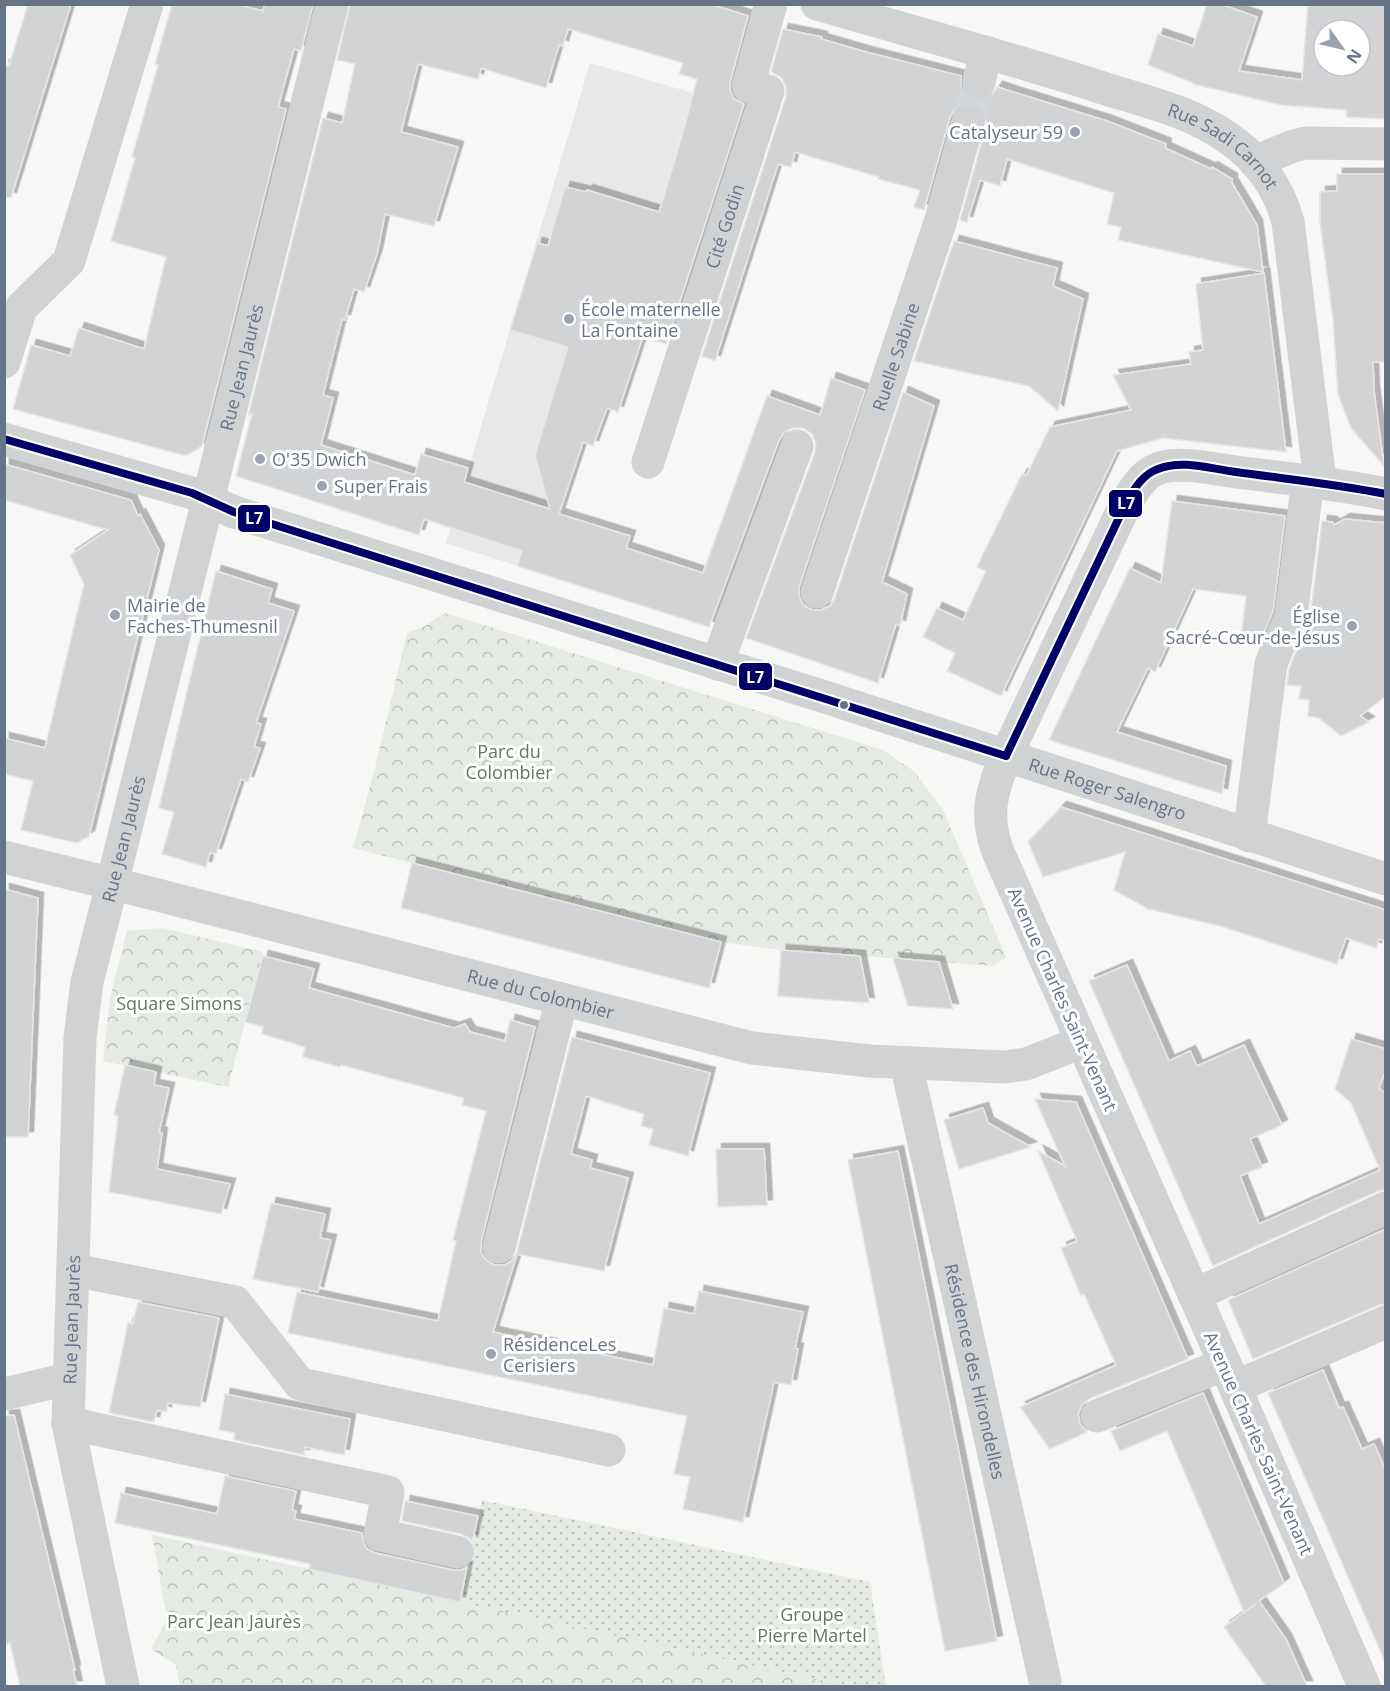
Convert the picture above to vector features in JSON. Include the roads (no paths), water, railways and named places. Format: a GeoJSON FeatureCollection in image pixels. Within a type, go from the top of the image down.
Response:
{"type":"FeatureCollection","features":[{"type":"Feature","properties":{"kind":"street"},"geometry":{"type":"LineString","coordinates":[[4,362],[21,308],[69,261],[147,4]]}},
{"type":"Feature","properties":{"kind":"street","name":"Rue Jean Jaurès"},"geometry":{"type":"LineString","coordinates":[[123,1686],[68,1423],[80,1038],[87,982],[332,4]]}},
{"type":"Feature","properties":{"kind":"street","name":"Cité Godin"},"geometry":{"type":"LineString","coordinates":[[648,462],[768,91],[748,86],[771,4]]}},
{"type":"Feature","properties":{"kind":"street","name":"Rue Sadi Carnot"},"geometry":{"type":"LineString","coordinates":[[817,4],[983,67],[1084,81],[1189,116],[1207,124],[1231,140],[1255,162],[1278,193],[1288,222],[1314,481],[1291,616],[1271,664],[1249,836]]}},
{"type":"Feature","properties":{"kind":"street","name":"Ruelle Sabine"},"geometry":{"type":"LineString","coordinates":[[817,592],[939,223],[968,122]]}},
{"type":"Feature","properties":{"kind":"street"},"geometry":{"type":"LineString","coordinates":[[1255,162],[1306,143],[1386,144]]}},
{"type":"Feature","properties":{"kind":"street","name":"Rue Roger Salengro"},"geometry":{"type":"LineString","coordinates":[[4,439],[192,493],[234,512],[1386,879]]}},
{"type":"Feature","properties":{"kind":"street"},"geometry":{"type":"LineString","coordinates":[[717,664],[797,446]]}},
{"type":"Feature","properties":{"kind":"street","name":"Avenue Charles Saint-Venant"},"geometry":{"type":"LineString","coordinates":[[1314,481],[1174,466],[1161,468],[1145,477],[1127,501],[1005,756],[991,797],[989,813],[993,840],[1364,1686]]}},
{"type":"Feature","properties":{"kind":"street"},"geometry":{"type":"LineString","coordinates":[[1314,481],[1386,494]]}},
{"type":"Feature","properties":{"kind":"street","name":"Rue du Colombier"},"geometry":{"type":"LineString","coordinates":[[4,857],[752,1048],[906,1063],[1017,1066],[1082,1042]]}},
{"type":"Feature","properties":{"kind":"street"},"geometry":{"type":"LineString","coordinates":[[499,1246],[562,999]]}},
{"type":"Feature","properties":{"kind":"street","name":"Résidence des Hirondelles"},"geometry":{"type":"LineString","coordinates":[[906,1063],[1045,1681]]}},
{"type":"Feature","properties":{"kind":"street"},"geometry":{"type":"LineString","coordinates":[[1194,1295],[1386,1208]]}},
{"type":"Feature","properties":{"kind":"street"},"geometry":{"type":"LineString","coordinates":[[73,1270],[235,1302],[300,1384],[609,1450]]}},
{"type":"Feature","properties":{"kind":"street"},"geometry":{"type":"LineString","coordinates":[[1097,1416],[1230,1376],[1386,1322]]}},
{"type":"Feature","properties":{"kind":"street"},"geometry":{"type":"LineString","coordinates":[[4,1394],[68,1379]]}},
{"type":"Feature","properties":{"kind":"street"},"geometry":{"type":"LineString","coordinates":[[68,1423],[388,1492],[380,1535],[457,1552]]}},
{"type":"Feature","properties":{"kind":"tunnel"},"geometry":{"type":"LineString","coordinates":[[968,122],[979,82]]}},
{"type":"Feature","properties":{"kind":"place","name":"Catalyseur 59"},"geometry":{"type":"Point","coordinates":[1075,132]}},
{"type":"Feature","properties":{"kind":"place","name":"École maternelle La Fontaine"},"geometry":{"type":"Point","coordinates":[569,319]}},
{"type":"Feature","properties":{"kind":"place","name":"O'35 Dwich"},"geometry":{"type":"Point","coordinates":[260,459]}},
{"type":"Feature","properties":{"kind":"place","name":"Super Frais"},"geometry":{"type":"Point","coordinates":[322,486]}},
{"type":"Feature","properties":{"kind":"place","name":"Mairie de Faches-Thumesnil"},"geometry":{"type":"Point","coordinates":[115,615]}},
{"type":"Feature","properties":{"kind":"place","name":"Église Sacré-Cœur-de-Jésus"},"geometry":{"type":"Point","coordinates":[1352,626]}},
{"type":"Feature","properties":{"kind":"place","name":"RésidenceLes Cerisiers"},"geometry":{"type":"Point","coordinates":[491,1354]}},
{"type":"Feature","properties":{"kind":"park label","name":"Parc du Colombier"},"geometry":{"type":"Point","coordinates":[509,762]}},
{"type":"Feature","properties":{"kind":"park label","name":"Square Simons"},"geometry":{"type":"Point","coordinates":[179,1003]}},
{"type":"Feature","properties":{"kind":"park label","name":"Parc Jean Jaurès"},"geometry":{"type":"Point","coordinates":[234,1621]}},
{"type":"Feature","properties":{"kind":"park label","name":"Groupe Pierre Martel"},"geometry":{"type":"Point","coordinates":[812,1624]}}]}
